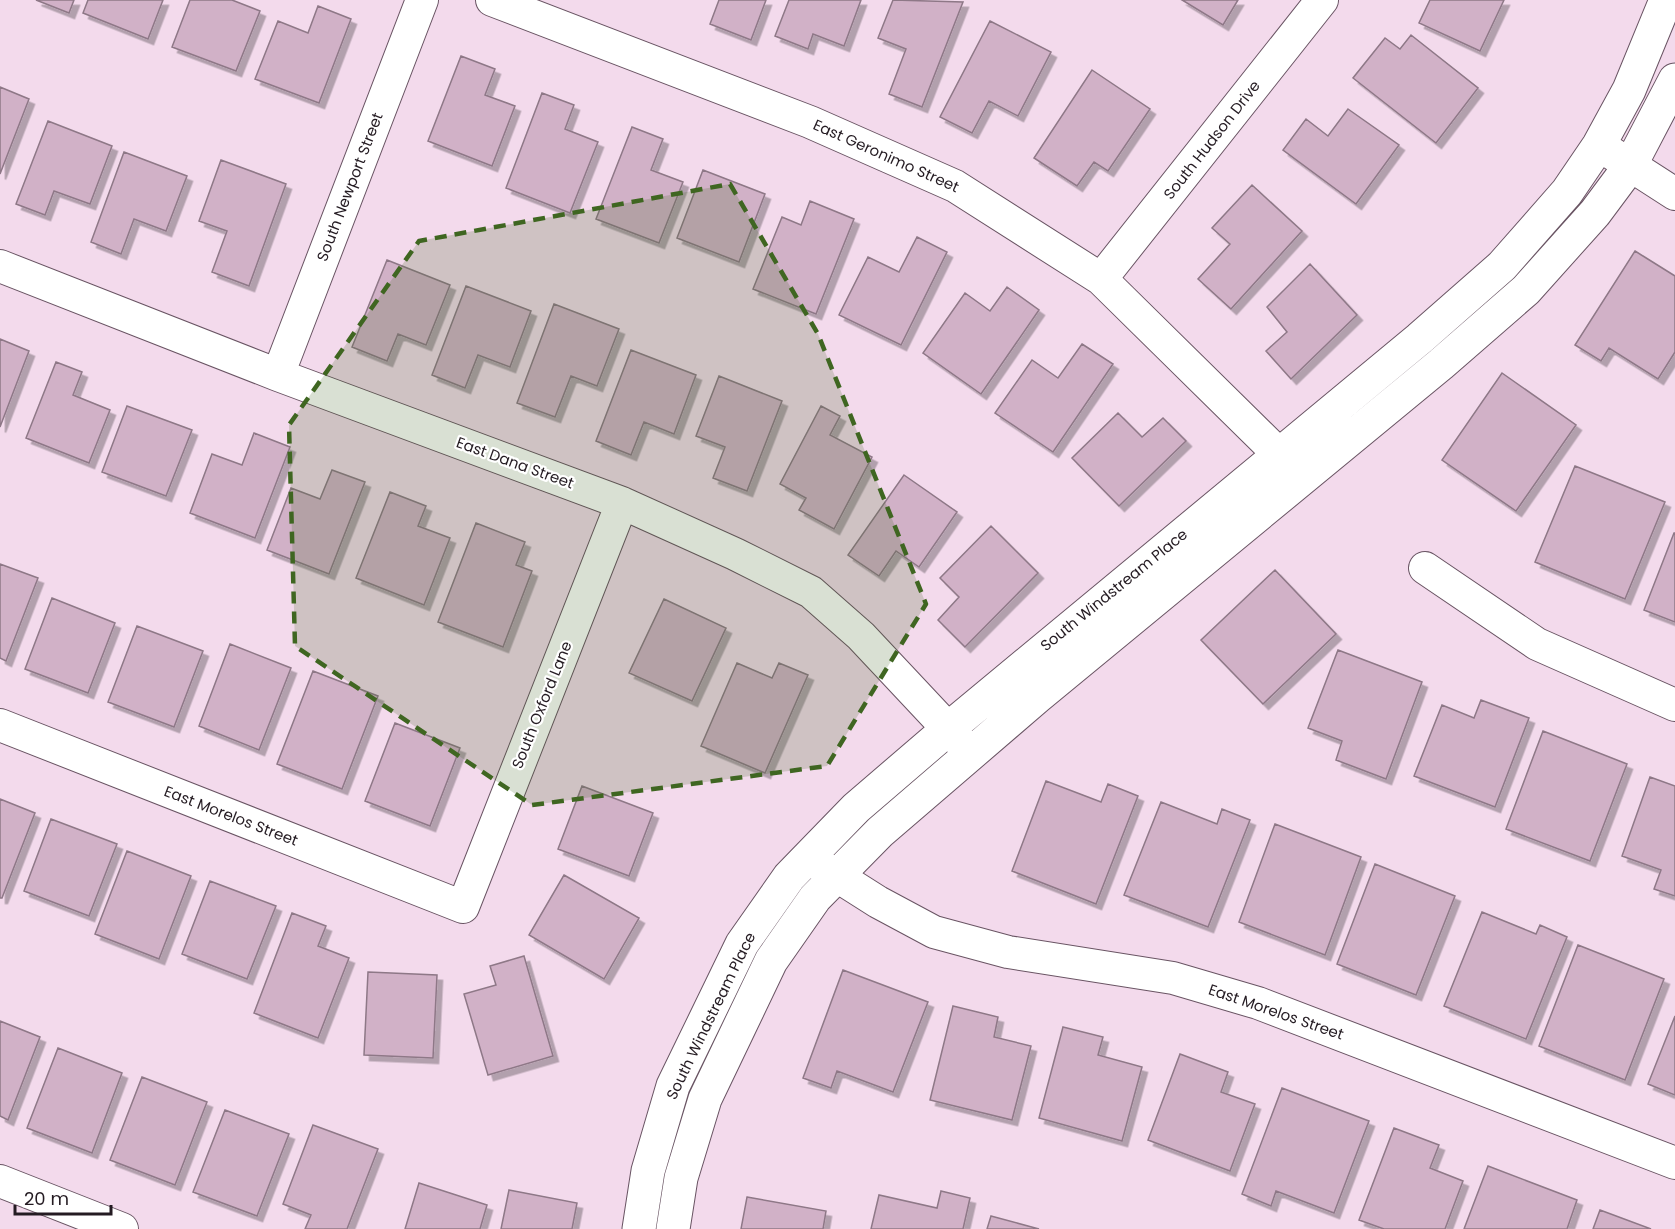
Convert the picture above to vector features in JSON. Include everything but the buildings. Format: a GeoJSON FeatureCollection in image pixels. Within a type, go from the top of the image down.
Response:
{"type":"FeatureCollection","features":[{"type":"Feature","properties":{"kind":"street","name":"South Newport Street"},"geometry":{"type":"LineString","coordinates":[[278,375],[422,0]]}},
{"type":"Feature","properties":{"kind":"street","name":"East Geronimo Street"},"geometry":{"type":"LineString","coordinates":[[492,0],[810,122],[955,186],[1101,279],[1303,478]]}},
{"type":"Feature","properties":{"kind":"street","name":"South Hudson Drive"},"geometry":{"type":"LineString","coordinates":[[1101,279],[1322,0]]}},
{"type":"Feature","properties":{"kind":"street","name":"South Windstream Place"},"geometry":{"type":"LineString","coordinates":[[639,1229],[648,1171],[673,1086],[742,944],[789,877],[856,808],[948,729],[1419,339],[1502,266],[1567,192],[1599,145],[1629,90],[1666,0]]}},
{"type":"Feature","properties":{"kind":"street","name":"South Windstream Place"},"geometry":{"type":"LineString","coordinates":[[673,1229],[681,1178],[705,1099],[771,961],[815,898],[880,832],[1047,689],[1441,364],[1526,290],[1594,213],[1630,166],[1675,80]]}},
{"type":"Feature","properties":{"kind":"street"},"geometry":{"type":"LineString","coordinates":[[1599,145],[1675,194]]}},
{"type":"Feature","properties":{"kind":"street","name":"East Dana Street"},"geometry":{"type":"LineString","coordinates":[[0,266],[278,375],[622,503],[735,554],[811,592],[861,636],[971,754]]}},
{"type":"Feature","properties":{"kind":"street","name":"South Oxford Lane"},"geometry":{"type":"LineString","coordinates":[[463,908],[622,503]]}},
{"type":"Feature","properties":{"kind":"street"},"geometry":{"type":"LineString","coordinates":[[1425,568],[1537,644],[1675,705]]}},
{"type":"Feature","properties":{"kind":"street","name":"East Morelos Street"},"geometry":{"type":"LineString","coordinates":[[0,725],[463,908]]}},
{"type":"Feature","properties":{"kind":"street","name":"East Morelos Street"},"geometry":{"type":"LineString","coordinates":[[807,858],[878,902],[934,932],[1008,952],[1173,978],[1258,1003],[1675,1163]]}},
{"type":"Feature","properties":{"kind":"street"},"geometry":{"type":"LineString","coordinates":[[0,1181],[122,1229]]}},
{"type":"Feature","properties":{"kind":"highlighted area"},"geometry":{"type":"Polygon","coordinates":[[[730,184],[818,334],[926,604],[827,766],[532,805],[295,646],[289,425],[419,241],[730,184]]]}}]}
